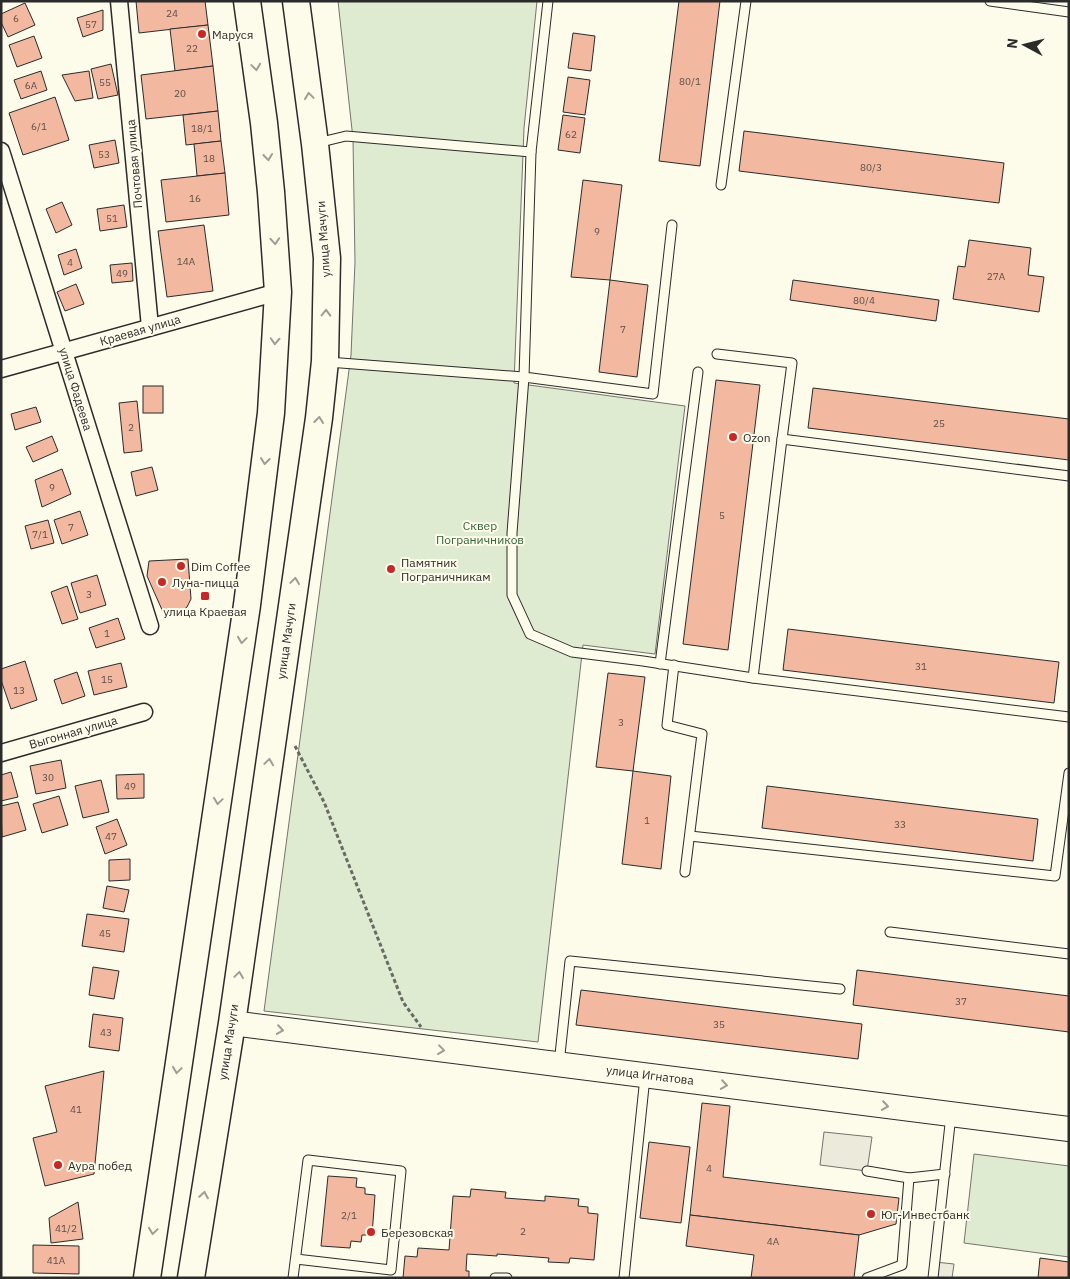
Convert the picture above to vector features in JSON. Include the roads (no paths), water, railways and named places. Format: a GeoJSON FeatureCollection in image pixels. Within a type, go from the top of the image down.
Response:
{"type":"FeatureCollection","features":[{"type":"Feature","properties":{"kind":"main road"},"geometry":{"type":"LineString","coordinates":[[147,1278],[247,605],[271,413],[278,292],[271,192],[247,1]]}},
{"type":"Feature","properties":{"kind":"main road","name":"улица Мачуги"},"geometry":{"type":"LineString","coordinates":[[191,1278],[232,1023],[319,418],[324,361],[327,258],[315,144],[296,1]]}},
{"type":"Feature","properties":{"kind":"street","name":"Почтовая улица"},"geometry":{"type":"LineString","coordinates":[[119,1],[150,326]]}},
{"type":"Feature","properties":{"kind":"street","name":"улица Фадеева"},"geometry":{"type":"LineString","coordinates":[[1,151],[150,626]]}},
{"type":"Feature","properties":{"kind":"street","name":"Краевая улица"},"geometry":{"type":"LineString","coordinates":[[1,369],[150,326],[278,292]]}},
{"type":"Feature","properties":{"kind":"street","name":"Выгонная улица"},"geometry":{"type":"LineString","coordinates":[[1,753],[144,712]]}},
{"type":"Feature","properties":{"kind":"street","name":"улица Игнатова"},"geometry":{"type":"LineString","coordinates":[[232,1023],[1069,1129]]}},
{"type":"Feature","properties":{"kind":"lane"},"geometry":{"type":"LineString","coordinates":[[548,1],[531,152],[524,377],[512,533],[512,595],[530,634],[572,652],[753,678],[1069,718]]}},
{"type":"Feature","properties":{"kind":"lane"},"geometry":{"type":"LineString","coordinates":[[721,185],[746,1]]}},
{"type":"Feature","properties":{"kind":"lane"},"geometry":{"type":"LineString","coordinates":[[990,1],[1069,12]]}},
{"type":"Feature","properties":{"kind":"lane"},"geometry":{"type":"LineString","coordinates":[[315,144],[346,136],[531,152]]}},
{"type":"Feature","properties":{"kind":"lane"},"geometry":{"type":"LineString","coordinates":[[324,361],[524,377],[653,394],[672,225]]}},
{"type":"Feature","properties":{"kind":"lane"},"geometry":{"type":"LineString","coordinates":[[716,354],[792,364],[753,678]]}},
{"type":"Feature","properties":{"kind":"lane"},"geometry":{"type":"LineString","coordinates":[[660,664],[698,372]]}},
{"type":"Feature","properties":{"kind":"lane"},"geometry":{"type":"LineString","coordinates":[[782,439],[1069,476]]}},
{"type":"Feature","properties":{"kind":"lane"},"geometry":{"type":"LineString","coordinates":[[674,666],[667,725],[702,734],[685,872]]}},
{"type":"Feature","properties":{"kind":"lane"},"geometry":{"type":"LineString","coordinates":[[690,836],[1055,876],[1069,773]]}},
{"type":"Feature","properties":{"kind":"lane"},"geometry":{"type":"LineString","coordinates":[[890,932],[1069,954]]}},
{"type":"Feature","properties":{"kind":"lane"},"geometry":{"type":"LineString","coordinates":[[559,1064],[570,961],[840,989]]}},
{"type":"Feature","properties":{"kind":"lane"},"geometry":{"type":"LineString","coordinates":[[624,1278],[645,1074]]}},
{"type":"Feature","properties":{"kind":"lane"},"geometry":{"type":"LineString","coordinates":[[933,1278],[946,1174],[951,1115]]}},
{"type":"Feature","properties":{"kind":"lane"},"geometry":{"type":"LineString","coordinates":[[293,1278],[308,1160],[402,1171],[391,1270],[296,1259]]}},
{"type":"Feature","properties":{"kind":"lane"},"geometry":{"type":"LineString","coordinates":[[867,1171],[910,1178],[946,1174]]}},
{"type":"Feature","properties":{"kind":"lane"},"geometry":{"type":"LineString","coordinates":[[867,1278],[902,1266],[910,1178]]}},
{"type":"Feature","properties":{"kind":"lane"},"geometry":{"type":"LineString","coordinates":[[495,1278],[507,1278]]}},
{"type":"Feature","properties":{"kind":"place","name":"Маруся"},"geometry":{"type":"Point","coordinates":[202,34]}},
{"type":"Feature","properties":{"kind":"place","name":"Ozon"},"geometry":{"type":"Point","coordinates":[733,437]}},
{"type":"Feature","properties":{"kind":"place","name":"Dim Coffee"},"geometry":{"type":"Point","coordinates":[181,566]}},
{"type":"Feature","properties":{"kind":"place","name":"Памятник Пограничникам"},"geometry":{"type":"Point","coordinates":[391,569]}},
{"type":"Feature","properties":{"kind":"place","name":"Луна-пицца"},"geometry":{"type":"Point","coordinates":[162,582]}},
{"type":"Feature","properties":{"kind":"place","name":"улица Краевая"},"geometry":{"type":"Point","coordinates":[205,596]}},
{"type":"Feature","properties":{"kind":"place","name":"Аура побед"},"geometry":{"type":"Point","coordinates":[58,1165]}},
{"type":"Feature","properties":{"kind":"place","name":"Юг-Инвестбанк"},"geometry":{"type":"Point","coordinates":[871,1214]}},
{"type":"Feature","properties":{"kind":"place","name":"Березовская"},"geometry":{"type":"Point","coordinates":[371,1232]}},
{"type":"Feature","properties":{"kind":"park label","name":"Сквер Пограничников"},"geometry":{"type":"Point","coordinates":[480,532]}}]}
